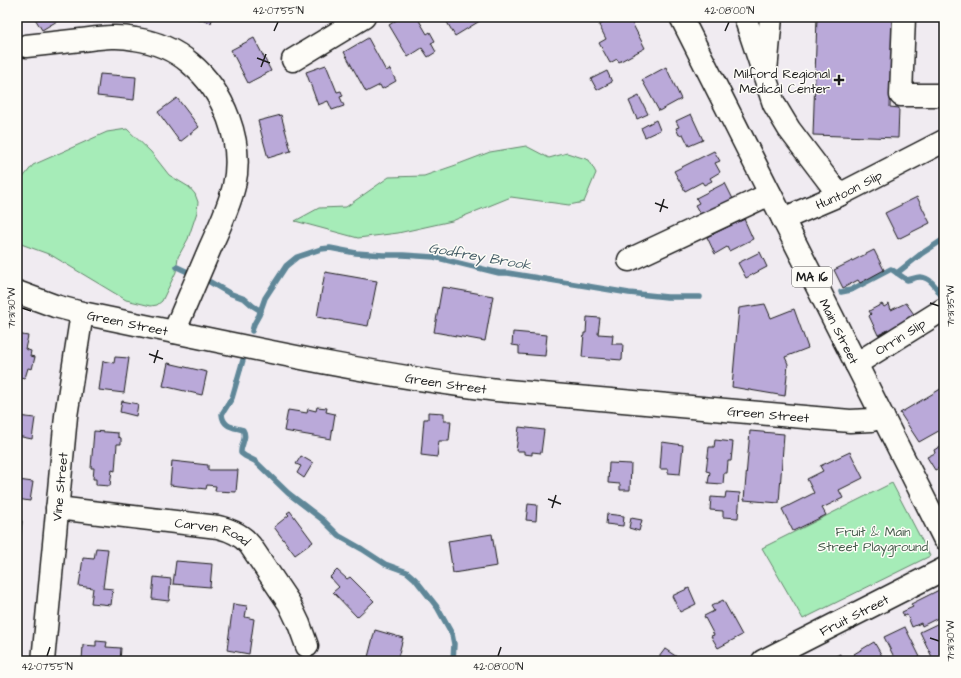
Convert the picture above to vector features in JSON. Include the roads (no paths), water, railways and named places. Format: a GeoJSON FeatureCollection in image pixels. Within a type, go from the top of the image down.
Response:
{"type":"FeatureCollection","features":[{"type":"Feature","properties":{"kind":"street"},"geometry":{"type":"LineString","coordinates":[[293,60],[364,17]]}},
{"type":"Feature","properties":{"kind":"street","name":"Main Street"},"geometry":{"type":"LineString","coordinates":[[681,17],[944,538]]}},
{"type":"Feature","properties":{"kind":"street"},"geometry":{"type":"LineString","coordinates":[[745,17],[774,104],[789,129],[839,194]]}},
{"type":"Feature","properties":{"kind":"street"},"geometry":{"type":"LineString","coordinates":[[749,17],[757,20],[763,20],[770,17],[766,80]]}},
{"type":"Feature","properties":{"kind":"street"},"geometry":{"type":"LineString","coordinates":[[904,17],[901,95],[944,95]]}},
{"type":"Feature","properties":{"kind":"street"},"geometry":{"type":"LineString","coordinates":[[26,46],[115,37],[134,38],[153,43],[176,53],[193,66],[207,81],[222,104],[235,144],[236,167],[234,185],[225,215],[174,332]]}},
{"type":"Feature","properties":{"kind":"street","name":"Huntoon Slip"},"geometry":{"type":"LineString","coordinates":[[783,219],[839,194],[912,156],[942,146]]}},
{"type":"Feature","properties":{"kind":"street"},"geometry":{"type":"LineString","coordinates":[[628,260],[770,194]]}},
{"type":"Feature","properties":{"kind":"street","name":"Green Street"},"geometry":{"type":"LineString","coordinates":[[17,292],[43,302],[82,313],[386,374],[497,390],[850,421],[872,420],[883,417]]}},
{"type":"Feature","properties":{"kind":"street","name":"Orrin Slip"},"geometry":{"type":"LineString","coordinates":[[856,364],[944,309]]}},
{"type":"Feature","properties":{"kind":"street","name":"Vine Street"},"geometry":{"type":"LineString","coordinates":[[43,661],[67,409],[82,313]]}},
{"type":"Feature","properties":{"kind":"street","name":"Carven Road"},"geometry":{"type":"LineString","coordinates":[[57,508],[218,527],[237,534],[247,540],[283,593],[294,613],[307,646]]}},
{"type":"Feature","properties":{"kind":"street","name":"Fruit Street"},"geometry":{"type":"LineString","coordinates":[[763,661],[944,569]]}},
{"type":"Feature","properties":{"kind":"waterway"},"geometry":{"type":"LineString","coordinates":[[897,273],[921,254],[944,239]]}},
{"type":"Feature","properties":{"kind":"waterway","name":"Godfrey Brook"},"geometry":{"type":"LineString","coordinates":[[252,331],[265,298],[286,266],[297,257],[321,249],[330,248],[356,253],[434,257],[499,273],[508,273],[629,293],[667,297],[700,297]]}},
{"type":"Feature","properties":{"kind":"waterway"},"geometry":{"type":"LineString","coordinates":[[177,267],[190,273]]}},
{"type":"Feature","properties":{"kind":"waterway","name":"Godfrey Brook"},"geometry":{"type":"LineString","coordinates":[[841,292],[851,290],[891,269],[907,280],[917,277],[927,279],[933,284],[942,297]]}},
{"type":"Feature","properties":{"kind":"waterway"},"geometry":{"type":"LineString","coordinates":[[210,282],[229,293],[245,299],[261,311]]}},
{"type":"Feature","properties":{"kind":"waterway","name":"Godfrey Brook"},"geometry":{"type":"LineString","coordinates":[[243,360],[232,398],[222,414],[226,424],[243,430],[245,436],[241,453],[255,461],[288,493],[323,520],[339,536],[385,564],[407,572],[415,579],[437,607],[452,634],[454,644],[453,661]]}},
{"type":"Feature","properties":{"kind":"place","name":"Milford Regional Medical Center"},"geometry":{"type":"Point","coordinates":[839,80]}},
{"type":"Feature","properties":{"kind":"park label","name":"Fruit & Main Street Playground"},"geometry":{"type":"Point","coordinates":[873,538]}}]}
